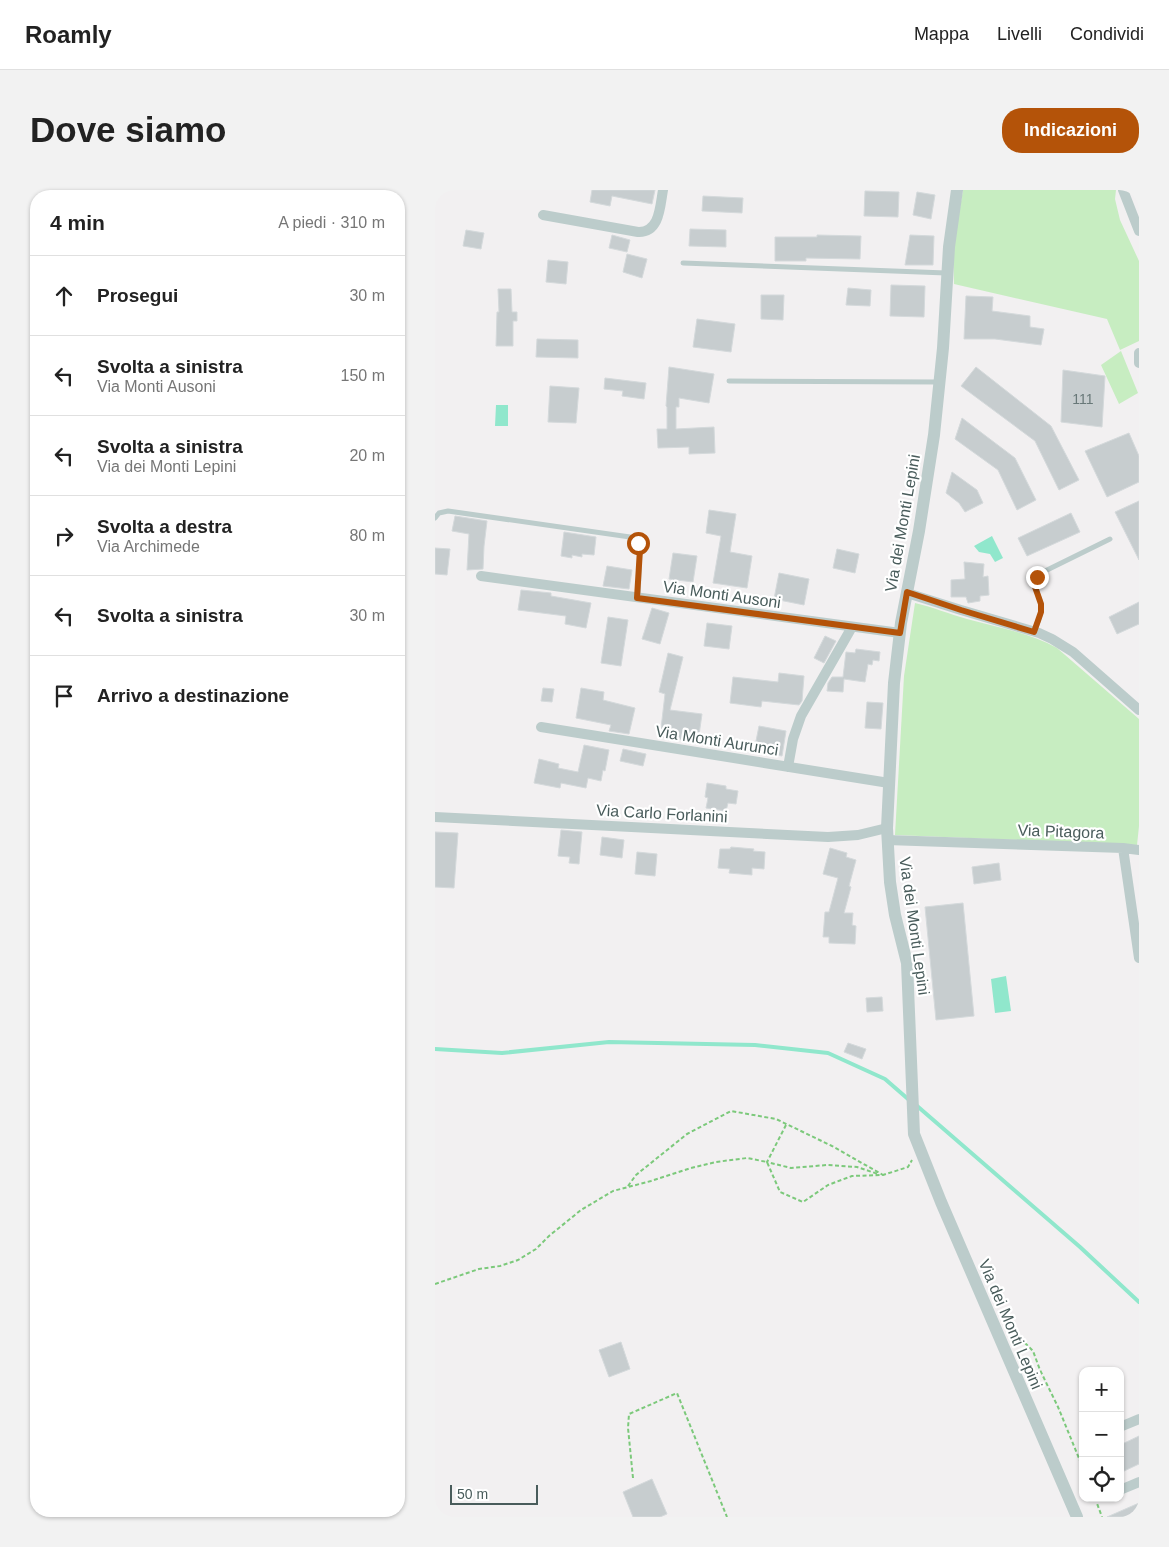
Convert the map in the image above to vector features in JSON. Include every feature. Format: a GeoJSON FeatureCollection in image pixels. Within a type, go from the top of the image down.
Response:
{"type":"FeatureCollection","features":[{"type":"Feature","properties":{"kind":"street"},"geometry":{"type":"LineString","coordinates":[[543,215],[645,232],[651,229],[657,221],[663,190]]}},
{"type":"Feature","properties":{"kind":"street","name":"Via dei Monti Lepini"},"geometry":{"type":"LineString","coordinates":[[957,190],[950,236],[940,382],[927,482],[900,633],[894,683],[887,834],[892,899],[907,963],[914,1134],[941,1202],[1077,1517]]}},
{"type":"Feature","properties":{"kind":"street"},"geometry":{"type":"LineString","coordinates":[[1123,190],[1139,232]]}},
{"type":"Feature","properties":{"kind":"street"},"geometry":{"type":"LineString","coordinates":[[1139,353],[1139,363]]}},
{"type":"Feature","properties":{"kind":"street","name":"Via Monti Ausoni"},"geometry":{"type":"LineString","coordinates":[[481,576],[900,633]]}},
{"type":"Feature","properties":{"kind":"street"},"geometry":{"type":"LineString","coordinates":[[907,592],[1052,639],[1068,649],[1139,710]]}},
{"type":"Feature","properties":{"kind":"street"},"geometry":{"type":"LineString","coordinates":[[789,767],[793,739],[801,716],[852,627]]}},
{"type":"Feature","properties":{"kind":"street","name":"Via Monti Aurunci"},"geometry":{"type":"LineString","coordinates":[[541,727],[889,783]]}},
{"type":"Feature","properties":{"kind":"street","name":"Via Carlo Forlanini"},"geometry":{"type":"LineString","coordinates":[[435,817],[828,836],[887,834]]}},
{"type":"Feature","properties":{"kind":"street","name":"Via Pitagora"},"geometry":{"type":"LineString","coordinates":[[887,834],[1123,848],[1139,958]]}},
{"type":"Feature","properties":{"kind":"street"},"geometry":{"type":"LineString","coordinates":[[1123,848],[1139,850]]}},
{"type":"Feature","properties":{"kind":"street"},"geometry":{"type":"LineString","coordinates":[[1124,1425],[1139,1419]]}},
{"type":"Feature","properties":{"kind":"street"},"geometry":{"type":"LineString","coordinates":[[1124,1488],[1139,1482]]}},
{"type":"Feature","properties":{"kind":"lane"},"geometry":{"type":"LineString","coordinates":[[683,263],[947,273]]}},
{"type":"Feature","properties":{"kind":"lane"},"geometry":{"type":"LineString","coordinates":[[729,381],[940,382]]}},
{"type":"Feature","properties":{"kind":"lane"},"geometry":{"type":"LineString","coordinates":[[435,518],[439,513],[447,511],[630,537],[638,543],[640,549],[637,598]]}},
{"type":"Feature","properties":{"kind":"lane"},"geometry":{"type":"LineString","coordinates":[[1034,632],[1041,612],[1041,604],[1034,584],[1037,577],[1043,572],[1110,539]]}},
{"type":"Feature","properties":{"kind":"path"},"geometry":{"type":"LineString","coordinates":[[628,1187],[636,1175],[687,1134],[731,1112],[776,1118],[832,1146],[883,1175]]}},
{"type":"Feature","properties":{"kind":"path"},"geometry":{"type":"LineString","coordinates":[[767,1162],[787,1124]]}},
{"type":"Feature","properties":{"kind":"path"},"geometry":{"type":"LineString","coordinates":[[767,1162],[780,1192],[803,1202],[829,1185],[852,1176],[883,1175],[908,1167],[919,1145]]}},
{"type":"Feature","properties":{"kind":"path"},"geometry":{"type":"LineString","coordinates":[[435,1284],[479,1269],[500,1266],[518,1260],[536,1249],[581,1210],[613,1191],[691,1168],[716,1162],[747,1158],[791,1168],[827,1165],[857,1168],[883,1175]]}},
{"type":"Feature","properties":{"kind":"path"},"geometry":{"type":"LineString","coordinates":[[996,1328],[1014,1332],[1033,1351],[1079,1458]]}},
{"type":"Feature","properties":{"kind":"path"},"geometry":{"type":"LineString","coordinates":[[633,1478],[628,1428],[629,1414],[677,1393],[727,1517]]}},
{"type":"Feature","properties":{"kind":"path"},"geometry":{"type":"LineString","coordinates":[[1096,1502],[1102,1517]]}},
{"type":"Feature","properties":{"kind":"shaded area"},"geometry":{"type":"Polygon","coordinates":[[[963,190],[1116,190],[1115,199],[1120,220],[1139,261],[1139,341],[1120,350],[1107,319],[954,284],[953,248],[963,190]]]}},
{"type":"Feature","properties":{"kind":"shaded area"},"geometry":{"type":"Polygon","coordinates":[[[1121,351],[1138,393],[1119,404],[1101,365],[1121,351]]]}},
{"type":"Feature","properties":{"kind":"shaded area"},"geometry":{"type":"Polygon","coordinates":[[[496,405],[508,405],[508,426],[495,426],[496,405]]]}},
{"type":"Feature","properties":{"kind":"shaded area"},"geometry":{"type":"Polygon","coordinates":[[[992,536],[1003,558],[995,562],[990,554],[979,552],[974,546],[992,536]]]}},
{"type":"Feature","properties":{"kind":"shaded area"},"geometry":{"type":"Polygon","coordinates":[[[915,603],[1025,634],[1057,648],[1139,719],[1139,826],[1137,845],[895,835],[904,676],[915,603]]]}},
{"type":"Feature","properties":{"kind":"shaded area"},"geometry":{"type":"Polygon","coordinates":[[[1006,976],[1011,1011],[995,1013],[991,979],[1006,976]]]}},
{"type":"Feature","properties":{"kind":"building"},"geometry":{"type":"Polygon","coordinates":[[[592,190],[655,190],[652,204],[612,196],[610,206],[590,202],[592,190]]]}},
{"type":"Feature","properties":{"kind":"building"},"geometry":{"type":"Polygon","coordinates":[[[865,191],[899,192],[898,217],[864,216],[865,191]]]}},
{"type":"Feature","properties":{"kind":"building"},"geometry":{"type":"Polygon","coordinates":[[[917,192],[935,195],[931,219],[913,215],[917,192]]]}},
{"type":"Feature","properties":{"kind":"building"},"geometry":{"type":"Polygon","coordinates":[[[703,196],[743,198],[742,213],[702,211],[703,196]]]}},
{"type":"Feature","properties":{"kind":"building"},"geometry":{"type":"Polygon","coordinates":[[[690,229],[726,230],[726,247],[689,246],[690,229]]]}},
{"type":"Feature","properties":{"kind":"building"},"geometry":{"type":"Polygon","coordinates":[[[466,230],[484,233],[481,249],[463,246],[466,230]]]}},
{"type":"Feature","properties":{"kind":"building"},"geometry":{"type":"Polygon","coordinates":[[[612,235],[630,240],[627,252],[609,248],[612,235]]]}},
{"type":"Feature","properties":{"kind":"building"},"geometry":{"type":"Polygon","coordinates":[[[817,235],[861,236],[860,259],[806,258],[806,261],[775,261],[775,237],[817,237],[817,235]]]}},
{"type":"Feature","properties":{"kind":"building"},"geometry":{"type":"Polygon","coordinates":[[[910,235],[934,236],[933,265],[905,265],[910,235]]]}},
{"type":"Feature","properties":{"kind":"building"},"geometry":{"type":"Polygon","coordinates":[[[627,254],[647,259],[642,278],[623,272],[627,254]]]}},
{"type":"Feature","properties":{"kind":"building"},"geometry":{"type":"Polygon","coordinates":[[[548,260],[568,262],[566,284],[546,282],[548,260]]]}},
{"type":"Feature","properties":{"kind":"building"},"geometry":{"type":"Polygon","coordinates":[[[891,285],[925,286],[924,317],[890,316],[891,285]]]}},
{"type":"Feature","properties":{"kind":"building"},"geometry":{"type":"Polygon","coordinates":[[[848,288],[871,290],[870,306],[846,305],[848,288]]]}},
{"type":"Feature","properties":{"kind":"building"},"geometry":{"type":"Polygon","coordinates":[[[498,289],[511,289],[512,312],[517,312],[517,321],[513,321],[513,346],[496,346],[497,312],[499,312],[498,289]]]}},
{"type":"Feature","properties":{"kind":"building"},"geometry":{"type":"Polygon","coordinates":[[[761,295],[784,295],[783,320],[761,319],[761,295]]]}},
{"type":"Feature","properties":{"kind":"building"},"geometry":{"type":"Polygon","coordinates":[[[966,296],[993,297],[992,311],[1030,316],[1030,327],[1044,329],[1041,345],[995,339],[964,339],[966,296]]]}},
{"type":"Feature","properties":{"kind":"building"},"geometry":{"type":"Polygon","coordinates":[[[697,319],[735,324],[731,352],[693,347],[697,319]]]}},
{"type":"Feature","properties":{"kind":"building"},"geometry":{"type":"Polygon","coordinates":[[[537,339],[578,340],[578,358],[536,357],[537,339]]]}},
{"type":"Feature","properties":{"kind":"building"},"geometry":{"type":"Polygon","coordinates":[[[669,367],[714,374],[709,403],[679,398],[679,407],[676,407],[676,429],[714,427],[715,453],[689,454],[689,447],[658,448],[657,429],[667,429],[666,406],[669,367]]]}},
{"type":"Feature","properties":{"kind":"building"},"geometry":{"type":"Polygon","coordinates":[[[976,367],[1051,426],[1079,480],[1059,490],[1035,441],[961,386],[976,367]]]}},
{"type":"Feature","properties":{"kind":"building"},"geometry":{"type":"Polygon","coordinates":[[[1063,370],[1105,376],[1102,427],[1061,422],[1063,370]]]}},
{"type":"Feature","properties":{"kind":"building"},"geometry":{"type":"Polygon","coordinates":[[[605,378],[646,383],[644,399],[622,396],[623,391],[604,389],[605,378]]]}},
{"type":"Feature","properties":{"kind":"building"},"geometry":{"type":"Polygon","coordinates":[[[550,386],[579,388],[576,423],[548,422],[550,386]]]}},
{"type":"Feature","properties":{"kind":"building"},"geometry":{"type":"Polygon","coordinates":[[[962,418],[1015,458],[1036,500],[1017,510],[998,470],[955,439],[962,418]]]}},
{"type":"Feature","properties":{"kind":"building"},"geometry":{"type":"Polygon","coordinates":[[[1129,433],[1139,456],[1139,482],[1107,497],[1085,451],[1129,433]]]}},
{"type":"Feature","properties":{"kind":"building"},"geometry":{"type":"Polygon","coordinates":[[[952,472],[977,490],[983,503],[965,512],[959,503],[946,493],[952,472]]]}},
{"type":"Feature","properties":{"kind":"building"},"geometry":{"type":"Polygon","coordinates":[[[1139,501],[1139,560],[1115,512],[1139,501]]]}},
{"type":"Feature","properties":{"kind":"building"},"geometry":{"type":"Polygon","coordinates":[[[709,510],[736,514],[730,552],[752,556],[747,588],[713,583],[721,536],[706,533],[709,510]]]}},
{"type":"Feature","properties":{"kind":"building"},"geometry":{"type":"Polygon","coordinates":[[[1071,513],[1080,532],[1027,556],[1018,538],[1071,513]]]}},
{"type":"Feature","properties":{"kind":"building"},"geometry":{"type":"Polygon","coordinates":[[[455,516],[487,521],[483,569],[467,570],[469,534],[452,531],[455,516]]]}},
{"type":"Feature","properties":{"kind":"building"},"geometry":{"type":"Polygon","coordinates":[[[564,532],[596,537],[594,555],[582,554],[582,557],[572,555],[572,558],[561,556],[564,532]]]}},
{"type":"Feature","properties":{"kind":"building"},"geometry":{"type":"Polygon","coordinates":[[[435,548],[450,549],[447,575],[435,574],[435,548]]]}},
{"type":"Feature","properties":{"kind":"building"},"geometry":{"type":"Polygon","coordinates":[[[837,549],[859,554],[855,573],[833,568],[837,549]]]}},
{"type":"Feature","properties":{"kind":"building"},"geometry":{"type":"Polygon","coordinates":[[[673,553],[697,556],[693,582],[669,579],[673,553]]]}},
{"type":"Feature","properties":{"kind":"building"},"geometry":{"type":"Polygon","coordinates":[[[964,562],[984,564],[983,577],[988,576],[989,595],[980,596],[980,601],[968,603],[966,597],[951,597],[951,580],[965,579],[964,562]]]}},
{"type":"Feature","properties":{"kind":"building"},"geometry":{"type":"Polygon","coordinates":[[[607,566],[632,570],[629,589],[603,586],[607,566]]]}},
{"type":"Feature","properties":{"kind":"building"},"geometry":{"type":"Polygon","coordinates":[[[779,573],[809,579],[804,605],[774,599],[779,573]]]}},
{"type":"Feature","properties":{"kind":"building"},"geometry":{"type":"Polygon","coordinates":[[[521,590],[551,593],[551,596],[591,603],[586,628],[565,624],[566,616],[518,610],[521,590]]]}},
{"type":"Feature","properties":{"kind":"building"},"geometry":{"type":"Polygon","coordinates":[[[1139,602],[1139,624],[1117,634],[1109,617],[1139,602]]]}},
{"type":"Feature","properties":{"kind":"building"},"geometry":{"type":"Polygon","coordinates":[[[652,608],[669,613],[660,644],[642,639],[652,608]]]}},
{"type":"Feature","properties":{"kind":"building"},"geometry":{"type":"Polygon","coordinates":[[[608,617],[628,620],[621,666],[601,663],[608,617]]]}},
{"type":"Feature","properties":{"kind":"building"},"geometry":{"type":"Polygon","coordinates":[[[707,623],[732,626],[729,649],[704,646],[707,623]]]}},
{"type":"Feature","properties":{"kind":"building"},"geometry":{"type":"Polygon","coordinates":[[[825,636],[836,641],[824,663],[814,658],[825,636]]]}},
{"type":"Feature","properties":{"kind":"building"},"geometry":{"type":"Polygon","coordinates":[[[856,649],[880,652],[879,661],[873,660],[872,665],[868,664],[865,682],[844,679],[843,692],[827,691],[828,683],[832,677],[843,677],[846,652],[855,653],[856,649]]]}},
{"type":"Feature","properties":{"kind":"building"},"geometry":{"type":"Polygon","coordinates":[[[668,653],[683,657],[670,710],[702,714],[698,742],[660,737],[665,694],[659,692],[668,653]]]}},
{"type":"Feature","properties":{"kind":"building"},"geometry":{"type":"Polygon","coordinates":[[[779,673],[804,676],[802,701],[799,705],[762,701],[761,707],[730,703],[733,677],[778,682],[779,673]]]}},
{"type":"Feature","properties":{"kind":"building"},"geometry":{"type":"Polygon","coordinates":[[[543,688],[554,689],[552,702],[541,701],[543,688]]]}},
{"type":"Feature","properties":{"kind":"building"},"geometry":{"type":"Polygon","coordinates":[[[581,688],[604,692],[603,700],[635,708],[629,734],[609,731],[611,725],[576,718],[581,688]]]}},
{"type":"Feature","properties":{"kind":"building"},"geometry":{"type":"Polygon","coordinates":[[[867,702],[883,703],[881,729],[865,728],[867,702]]]}},
{"type":"Feature","properties":{"kind":"building"},"geometry":{"type":"Polygon","coordinates":[[[759,726],[786,731],[782,756],[754,751],[759,726]]]}},
{"type":"Feature","properties":{"kind":"building"},"geometry":{"type":"Polygon","coordinates":[[[584,745],[609,750],[601,781],[588,778],[586,788],[561,783],[560,788],[534,783],[539,759],[559,764],[558,768],[578,772],[584,745]]]}},
{"type":"Feature","properties":{"kind":"building"},"geometry":{"type":"Polygon","coordinates":[[[623,749],[646,754],[643,766],[620,761],[623,749]]]}},
{"type":"Feature","properties":{"kind":"building"},"geometry":{"type":"Polygon","coordinates":[[[707,783],[726,786],[726,789],[738,791],[736,804],[728,803],[726,811],[706,808],[708,798],[705,797],[707,783]]]}},
{"type":"Feature","properties":{"kind":"building"},"geometry":{"type":"Polygon","coordinates":[[[561,830],[582,832],[579,864],[569,863],[570,857],[558,856],[561,830]]]}},
{"type":"Feature","properties":{"kind":"building"},"geometry":{"type":"Polygon","coordinates":[[[435,832],[458,833],[454,888],[435,887],[435,832]]]}},
{"type":"Feature","properties":{"kind":"building"},"geometry":{"type":"Polygon","coordinates":[[[602,837],[624,840],[622,858],[600,855],[602,837]]]}},
{"type":"Feature","properties":{"kind":"building"},"geometry":{"type":"Polygon","coordinates":[[[731,847],[765,852],[764,869],[752,868],[752,875],[729,873],[730,869],[718,868],[720,849],[730,849],[731,847]]]}},
{"type":"Feature","properties":{"kind":"building"},"geometry":{"type":"Polygon","coordinates":[[[830,848],[847,853],[846,857],[856,860],[844,913],[853,913],[852,925],[856,926],[855,944],[829,943],[829,937],[823,937],[825,912],[829,912],[838,878],[823,874],[830,848]]]}},
{"type":"Feature","properties":{"kind":"building"},"geometry":{"type":"Polygon","coordinates":[[[637,852],[657,854],[655,876],[635,874],[637,852]]]}},
{"type":"Feature","properties":{"kind":"building"},"geometry":{"type":"Polygon","coordinates":[[[999,863],[1001,880],[974,884],[972,867],[999,863]]]}},
{"type":"Feature","properties":{"kind":"building"},"geometry":{"type":"Polygon","coordinates":[[[963,903],[974,1016],[936,1020],[925,907],[963,903]]]}},
{"type":"Feature","properties":{"kind":"building"},"geometry":{"type":"Polygon","coordinates":[[[882,997],[883,1011],[867,1012],[866,998],[882,997]]]}},
{"type":"Feature","properties":{"kind":"building"},"geometry":{"type":"Polygon","coordinates":[[[848,1043],[866,1049],[862,1059],[844,1052],[848,1043]]]}},
{"type":"Feature","properties":{"kind":"building"},"geometry":{"type":"Polygon","coordinates":[[[621,1342],[630,1369],[609,1377],[599,1350],[621,1342]]]}},
{"type":"Feature","properties":{"kind":"building"},"geometry":{"type":"Polygon","coordinates":[[[1139,1436],[1139,1464],[1124,1471],[1124,1457],[1124,1443],[1139,1436]]]}},
{"type":"Feature","properties":{"kind":"building"},"geometry":{"type":"Polygon","coordinates":[[[652,1479],[667,1514],[660,1517],[633,1517],[623,1492],[652,1479]]]}},
{"type":"Feature","properties":{"kind":"building"},"geometry":{"type":"Polygon","coordinates":[[[1139,1503],[1139,1517],[1107,1517],[1139,1503]]]}},
{"type":"Feature","properties":{"kind":"waterway"},"geometry":{"type":"LineString","coordinates":[[435,1049],[502,1053],[609,1042],[755,1045],[828,1053],[885,1079],[908,1099]]}},
{"type":"Feature","properties":{"kind":"waterway"},"geometry":{"type":"LineString","coordinates":[[916,1105],[1080,1247],[1139,1302]]}},
{"type":"Feature","properties":{"kind":"route"},"geometry":{"type":"LineString","coordinates":[[638,543],[640,549],[637,598],[900,633],[907,592],[1034,632],[1041,612],[1041,604],[1034,584],[1037,577]]}}]}
